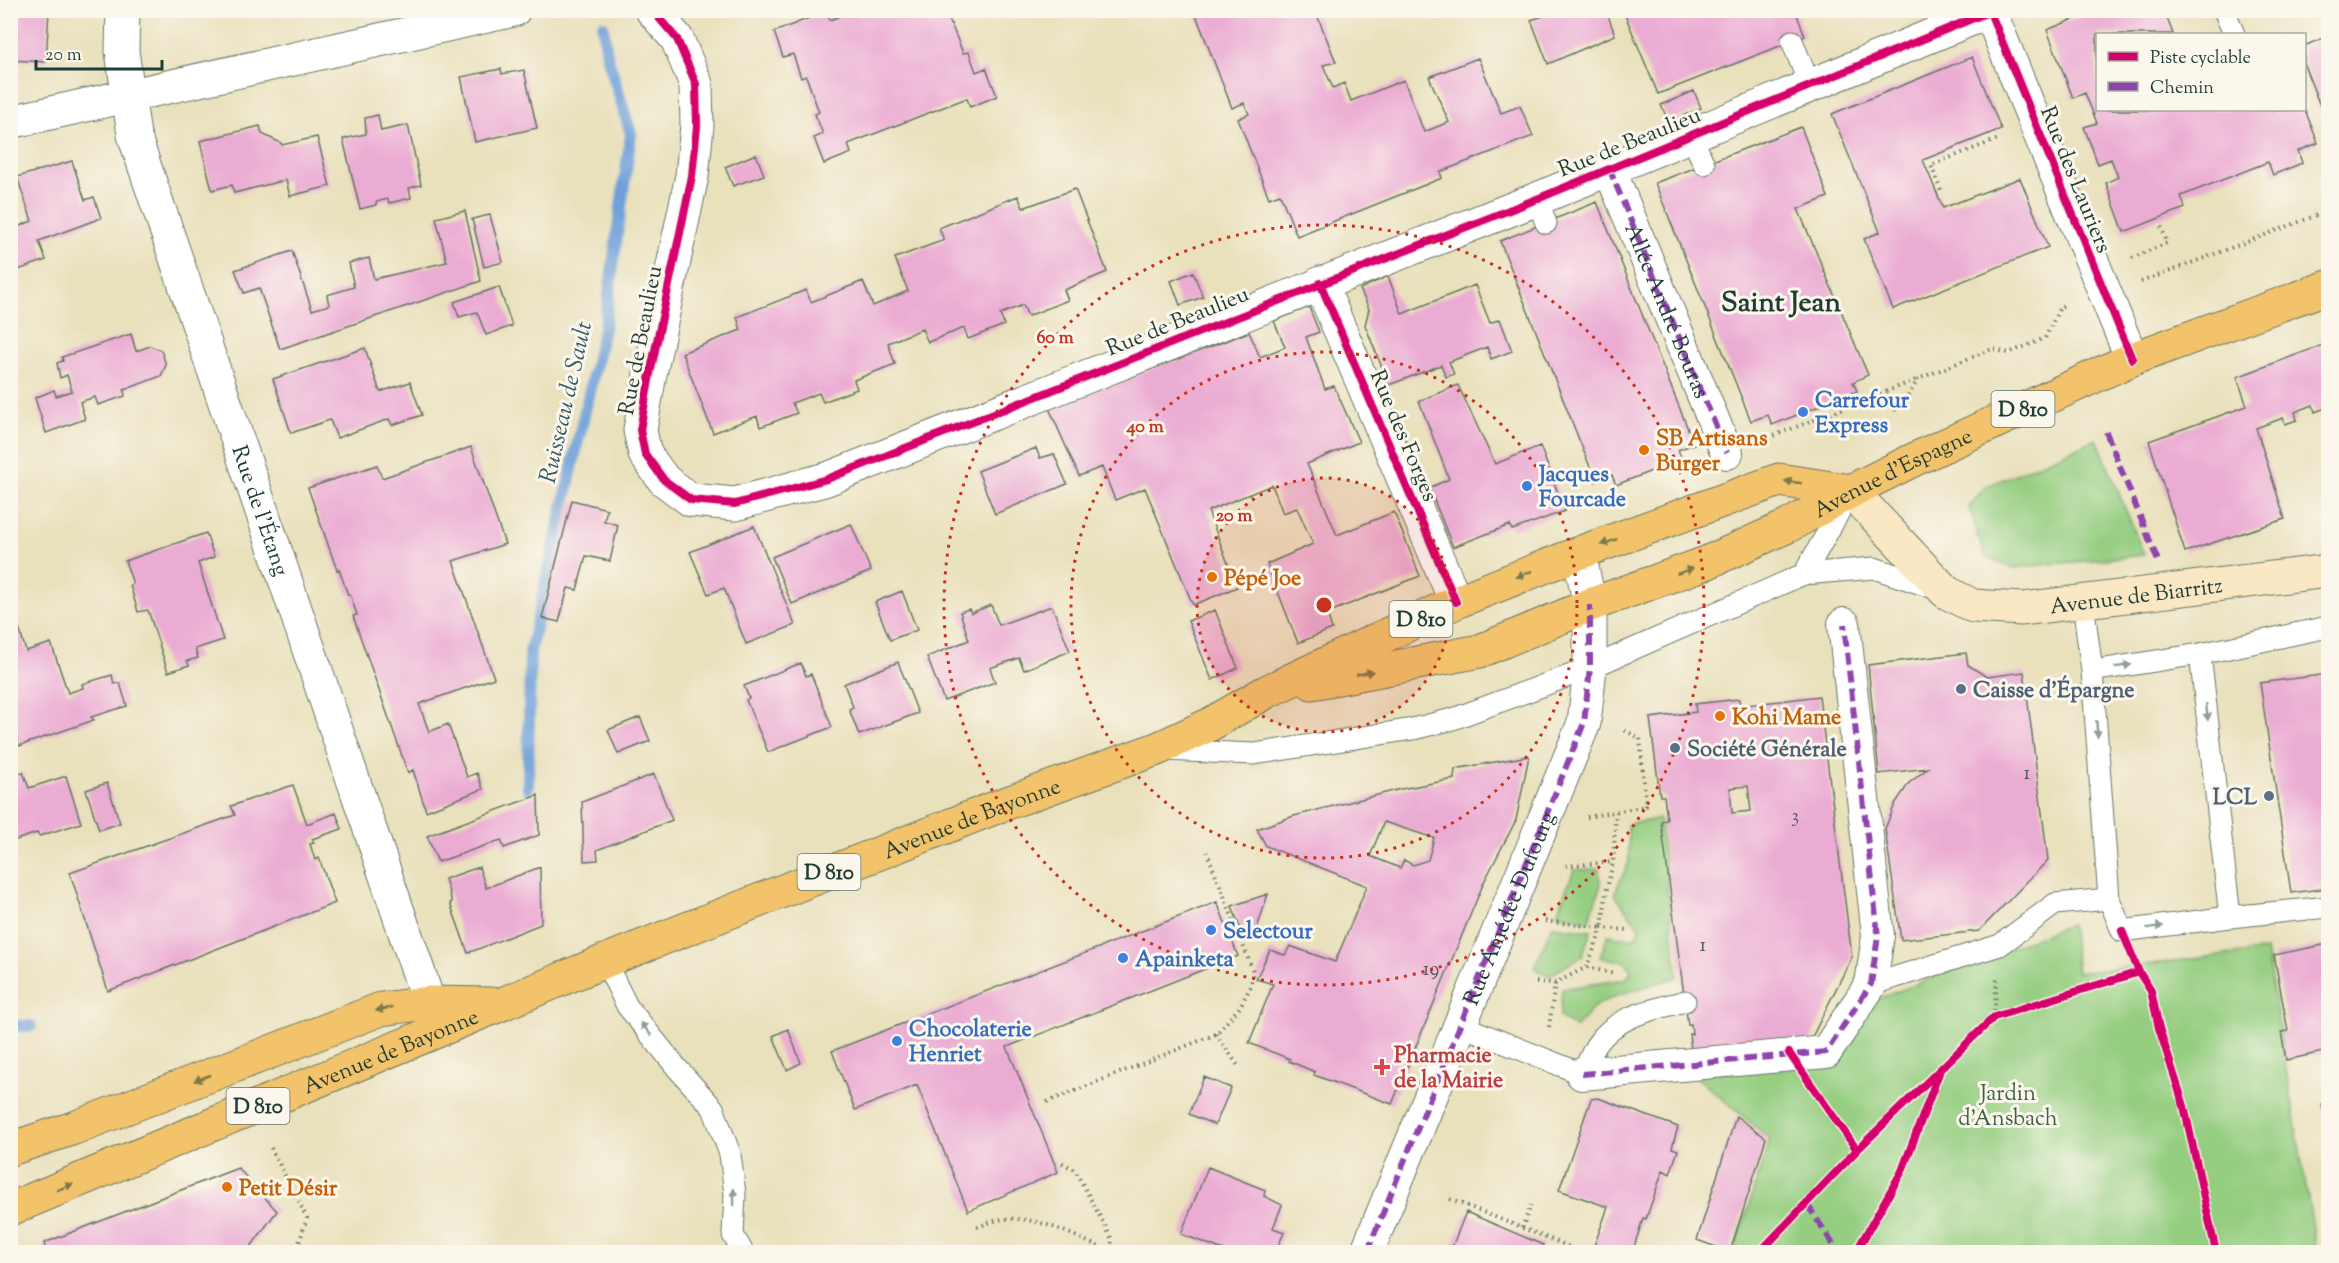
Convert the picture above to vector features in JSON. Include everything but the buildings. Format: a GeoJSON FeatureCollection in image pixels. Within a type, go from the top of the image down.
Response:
{"type":"FeatureCollection","features":[{"type":"Feature","properties":{"kind":"main road","name":"Avenue d'Espagne"},"geometry":{"type":"LineString","coordinates":[[1590,605],[1706,563],[1788,526],[1851,490],[2132,359],[2328,286]]}},
{"type":"Feature","properties":{"kind":"main road","name":"D 810"},"geometry":{"type":"LineString","coordinates":[[1266,692],[1456,602],[1579,553],[1779,480],[1851,490]]}},
{"type":"Feature","properties":{"kind":"main road","name":"Avenue de Biarritz"},"geometry":{"type":"LineString","coordinates":[[1851,490],[1946,592],[1973,606],[2022,609],[2083,603],[2328,571]]}},
{"type":"Feature","properties":{"kind":"main road","name":"D 810"},"geometry":{"type":"LineString","coordinates":[[1266,692],[1480,651],[1590,605]]}},
{"type":"Feature","properties":{"kind":"main road","name":"Avenue de Bayonne"},"geometry":{"type":"LineString","coordinates":[[10,1209],[605,961],[1007,803],[1157,749],[1209,725],[1266,692]]}},
{"type":"Feature","properties":{"kind":"main road","name":"Avenue de Bayonne"},"geometry":{"type":"LineString","coordinates":[[10,1149],[74,1128],[381,1009],[429,1003],[505,1004]]}},
{"type":"Feature","properties":{"kind":"street","name":"Rue de l'Étang"},"geometry":{"type":"LineString","coordinates":[[123,10],[122,51],[134,135],[429,1003]]}},
{"type":"Feature","properties":{"kind":"street"},"geometry":{"type":"LineString","coordinates":[[10,122],[127,98],[514,10]]}},
{"type":"Feature","properties":{"kind":"street","name":"Rue de Beaulieu"},"geometry":{"type":"LineString","coordinates":[[652,10],[677,39],[696,84],[698,126],[692,176],[640,430],[645,454],[664,480],[691,500],[735,504],[827,479],[1320,283],[1541,211],[1609,168],[1698,149],[1810,86],[1992,11]]}},
{"type":"Feature","properties":{"kind":"street","name":"Rue des Lauriers"},"geometry":{"type":"LineString","coordinates":[[1992,11],[2109,281],[2132,359]]}},
{"type":"Feature","properties":{"kind":"street","name":"Allée André Bouras"},"geometry":{"type":"LineString","coordinates":[[1609,168],[1727,453]]}},
{"type":"Feature","properties":{"kind":"street","name":"Rue des Forges"},"geometry":{"type":"LineString","coordinates":[[1320,283],[1456,602]]}},
{"type":"Feature","properties":{"kind":"street","name":"Rue Amédée Dufourg"},"geometry":{"type":"LineString","coordinates":[[1367,1252],[1584,723],[1590,668],[1590,605],[1579,553]]}},
{"type":"Feature","properties":{"kind":"street"},"geometry":{"type":"LineString","coordinates":[[1582,1074],[1826,1052],[1870,985],[1878,936],[1844,624]]}},
{"type":"Feature","properties":{"kind":"lane"},"geometry":{"type":"LineString","coordinates":[[2224,10],[2234,33]]}},
{"type":"Feature","properties":{"kind":"lane"},"geometry":{"type":"LineString","coordinates":[[1792,41],[1810,86]]}},
{"type":"Feature","properties":{"kind":"lane"},"geometry":{"type":"LineString","coordinates":[[1804,573],[1851,490]]}},
{"type":"Feature","properties":{"kind":"lane"},"geometry":{"type":"LineString","coordinates":[[1157,749],[1254,754],[1413,729],[1453,719],[1590,668],[1804,573],[1874,568],[1946,592]]}},
{"type":"Feature","properties":{"kind":"lane"},"geometry":{"type":"LineString","coordinates":[[2083,603],[2092,671],[2109,899],[2122,931],[2328,907]]}},
{"type":"Feature","properties":{"kind":"lane"},"geometry":{"type":"LineString","coordinates":[[2092,671],[2200,654],[2328,627]]}},
{"type":"Feature","properties":{"kind":"lane"},"geometry":{"type":"LineString","coordinates":[[2200,654],[2230,917]]}},
{"type":"Feature","properties":{"kind":"lane"},"geometry":{"type":"LineString","coordinates":[[1870,985],[2000,945],[2055,904],[2109,899]]}},
{"type":"Feature","properties":{"kind":"lane"},"geometry":{"type":"LineString","coordinates":[[605,961],[627,1006],[713,1108],[730,1154],[735,1194],[733,1235],[743,1252]]}},
{"type":"Feature","properties":{"kind":"lane"},"geometry":{"type":"LineString","coordinates":[[1460,1025],[1582,1074],[1596,1045],[1611,1029],[1630,1017],[1685,1001]]}},
{"type":"Feature","properties":{"kind":"path"},"geometry":{"type":"LineString","coordinates":[[1936,193],[1941,191],[1931,165],[2007,135]]}},
{"type":"Feature","properties":{"kind":"path"},"geometry":{"type":"LineString","coordinates":[[1727,453],[1992,349],[2008,352],[2044,338],[2060,307],[2128,273],[2135,284],[2328,212]]}},
{"type":"Feature","properties":{"kind":"path"},"geometry":{"type":"LineString","coordinates":[[2109,281],[2112,266],[2167,243],[2160,224]]}},
{"type":"Feature","properties":{"kind":"path"},"geometry":{"type":"LineString","coordinates":[[1860,402],[1884,408],[1894,405],[1906,400],[1918,379]]}},
{"type":"Feature","properties":{"kind":"path"},"geometry":{"type":"LineString","coordinates":[[1894,405],[1896,411]]}},
{"type":"Feature","properties":{"kind":"path"},"geometry":{"type":"LineString","coordinates":[[1582,818],[1646,806],[1640,738],[1616,726]]}},
{"type":"Feature","properties":{"kind":"path"},"geometry":{"type":"LineString","coordinates":[[1536,982],[1556,983],[1587,967],[1602,928],[1606,893],[1613,862],[1616,812]]}},
{"type":"Feature","properties":{"kind":"path"},"geometry":{"type":"LineString","coordinates":[[1047,1102],[1216,1034],[1239,1008],[1251,986],[1253,971],[1207,852]]}},
{"type":"Feature","properties":{"kind":"path"},"geometry":{"type":"LineString","coordinates":[[1565,866],[1613,862]]}},
{"type":"Feature","properties":{"kind":"path"},"geometry":{"type":"LineString","coordinates":[[1545,921],[1629,930]]}},
{"type":"Feature","properties":{"kind":"path"},"geometry":{"type":"LineString","coordinates":[[1587,967],[1614,974]]}},
{"type":"Feature","properties":{"kind":"path"},"geometry":{"type":"LineString","coordinates":[[1548,1034],[1556,983]]}},
{"type":"Feature","properties":{"kind":"path"},"geometry":{"type":"LineString","coordinates":[[1216,1034],[1239,1066]]}},
{"type":"Feature","properties":{"kind":"path"},"geometry":{"type":"LineString","coordinates":[[271,1148],[308,1218],[296,1252]]}},
{"type":"Feature","properties":{"kind":"path"},"geometry":{"type":"LineString","coordinates":[[977,1227],[1002,1219],[1024,1219],[1044,1223],[1111,1252],[1112,1239],[1075,1170],[1061,1162]]}},
{"type":"Feature","properties":{"kind":"path"},"geometry":{"type":"LineString","coordinates":[[1450,1199],[1570,1247],[1568,1252]]}},
{"type":"Feature","properties":{"kind":"path"},"geometry":{"type":"LineString","coordinates":[[1522,1228],[1532,1205]]}},
{"type":"Feature","properties":{"kind":"green space"},"geometry":{"type":"Polygon","coordinates":[[[2097,439],[2144,555],[2011,568],[1985,556],[1969,507],[1985,487],[2097,439]]]}},
{"type":"Feature","properties":{"kind":"green space"},"geometry":{"type":"Polygon","coordinates":[[[1659,819],[1678,977],[1621,994],[1596,1005],[1575,1028],[1560,1017],[1562,989],[1626,979],[1631,971],[1626,962],[1600,957],[1608,935],[1634,939],[1640,928],[1614,894],[1629,862],[1628,824],[1659,819]]]}},
{"type":"Feature","properties":{"kind":"green space"},"geometry":{"type":"Polygon","coordinates":[[[1599,869],[1600,887],[1589,921],[1557,913],[1574,870],[1599,869]]]}},
{"type":"Feature","properties":{"kind":"green space","name":"Jardin d'Ansbach"},"geometry":{"type":"Polygon","coordinates":[[[2071,924],[2077,973],[2266,950],[2317,1252],[1734,1252],[1770,1139],[1694,1075],[1833,1059],[1870,1002],[2071,924]]]}},
{"type":"Feature","properties":{"kind":"green space"},"geometry":{"type":"Polygon","coordinates":[[[1552,926],[1591,931],[1582,956],[1549,976],[1534,968],[1552,926]]]}},
{"type":"Feature","properties":{"kind":"waterway","name":"Ruisseau de Sault"},"geometry":{"type":"LineString","coordinates":[[528,788],[530,652],[605,323],[631,134],[607,55],[603,26]]}},
{"type":"Feature","properties":{"kind":"waterway","name":"Ruisseau de Sault"},"geometry":{"type":"LineString","coordinates":[[10,1026],[31,1026]]}},
{"type":"Feature","properties":{"kind":"marked path"},"geometry":{"type":"LineString","coordinates":[[1609,168],[1727,453]]}},
{"type":"Feature","properties":{"kind":"marked path"},"geometry":{"type":"LineString","coordinates":[[2106,432],[2158,561]]}},
{"type":"Feature","properties":{"kind":"marked path"},"geometry":{"type":"LineString","coordinates":[[1367,1252],[1584,723],[1590,668],[1590,605]]}},
{"type":"Feature","properties":{"kind":"marked path"},"geometry":{"type":"LineString","coordinates":[[1582,1074],[1826,1052],[1871,984],[1878,936],[1844,624]]}},
{"type":"Feature","properties":{"kind":"marked path"},"geometry":{"type":"LineString","coordinates":[[1807,1204],[1838,1252]]}},
{"type":"Feature","properties":{"kind":"cycle path"},"geometry":{"type":"LineString","coordinates":[[652,10],[677,39],[696,84],[697,126],[692,176],[640,430],[645,454],[664,480],[691,500],[735,504],[827,479],[1537,199],[1993,10]]}},
{"type":"Feature","properties":{"kind":"cycle path"},"geometry":{"type":"LineString","coordinates":[[1990,12],[2132,359]]}},
{"type":"Feature","properties":{"kind":"cycle path"},"geometry":{"type":"LineString","coordinates":[[1320,283],[1456,602]]}},
{"type":"Feature","properties":{"kind":"cycle path"},"geometry":{"type":"LineString","coordinates":[[2122,931],[2139,972],[2151,991],[2159,1028],[2184,1106],[2216,1252]]}},
{"type":"Feature","properties":{"kind":"cycle path"},"geometry":{"type":"LineString","coordinates":[[1760,1252],[1857,1150],[1994,1017],[2139,972]]}},
{"type":"Feature","properties":{"kind":"cycle path"},"geometry":{"type":"LineString","coordinates":[[1789,1053],[1857,1150]]}},
{"type":"Feature","properties":{"kind":"cycle path"},"geometry":{"type":"LineString","coordinates":[[1856,1252],[1902,1171],[1939,1073]]}},
{"type":"Feature","properties":{"kind":"place","name":"Carrefour Express"},"geometry":{"type":"Point","coordinates":[1803,412]}},
{"type":"Feature","properties":{"kind":"place","name":"SB Artisans Burger"},"geometry":{"type":"Point","coordinates":[1644,450]}},
{"type":"Feature","properties":{"kind":"place","name":"Jacques Fourcade"},"geometry":{"type":"Point","coordinates":[1527,486]}},
{"type":"Feature","properties":{"kind":"place","name":"Pépé Joe"},"geometry":{"type":"Point","coordinates":[1212,577]}},
{"type":"Feature","properties":{"kind":"place","name":"Caisse d'Épargne"},"geometry":{"type":"Point","coordinates":[1961,689]}},
{"type":"Feature","properties":{"kind":"place","name":"Kohi Mame"},"geometry":{"type":"Point","coordinates":[1720,716]}},
{"type":"Feature","properties":{"kind":"place","name":"Société Générale"},"geometry":{"type":"Point","coordinates":[1675,748]}},
{"type":"Feature","properties":{"kind":"place","name":"LCL"},"geometry":{"type":"Point","coordinates":[2269,796]}},
{"type":"Feature","properties":{"kind":"place","name":"Selectour"},"geometry":{"type":"Point","coordinates":[1211,930]}},
{"type":"Feature","properties":{"kind":"place","name":"Apainketa"},"geometry":{"type":"Point","coordinates":[1123,958]}},
{"type":"Feature","properties":{"kind":"place","name":"Chocolaterie Henriet"},"geometry":{"type":"Point","coordinates":[897,1041]}},
{"type":"Feature","properties":{"kind":"place","name":"Pharmacie de la Mairie"},"geometry":{"type":"Point","coordinates":[1382,1067]}},
{"type":"Feature","properties":{"kind":"place","name":"Petit Désir"},"geometry":{"type":"Point","coordinates":[227,1187]}},
{"type":"Feature","properties":{"kind":"district","name":"Saint Jean"},"geometry":{"type":"Point","coordinates":[1781,301]}}]}
